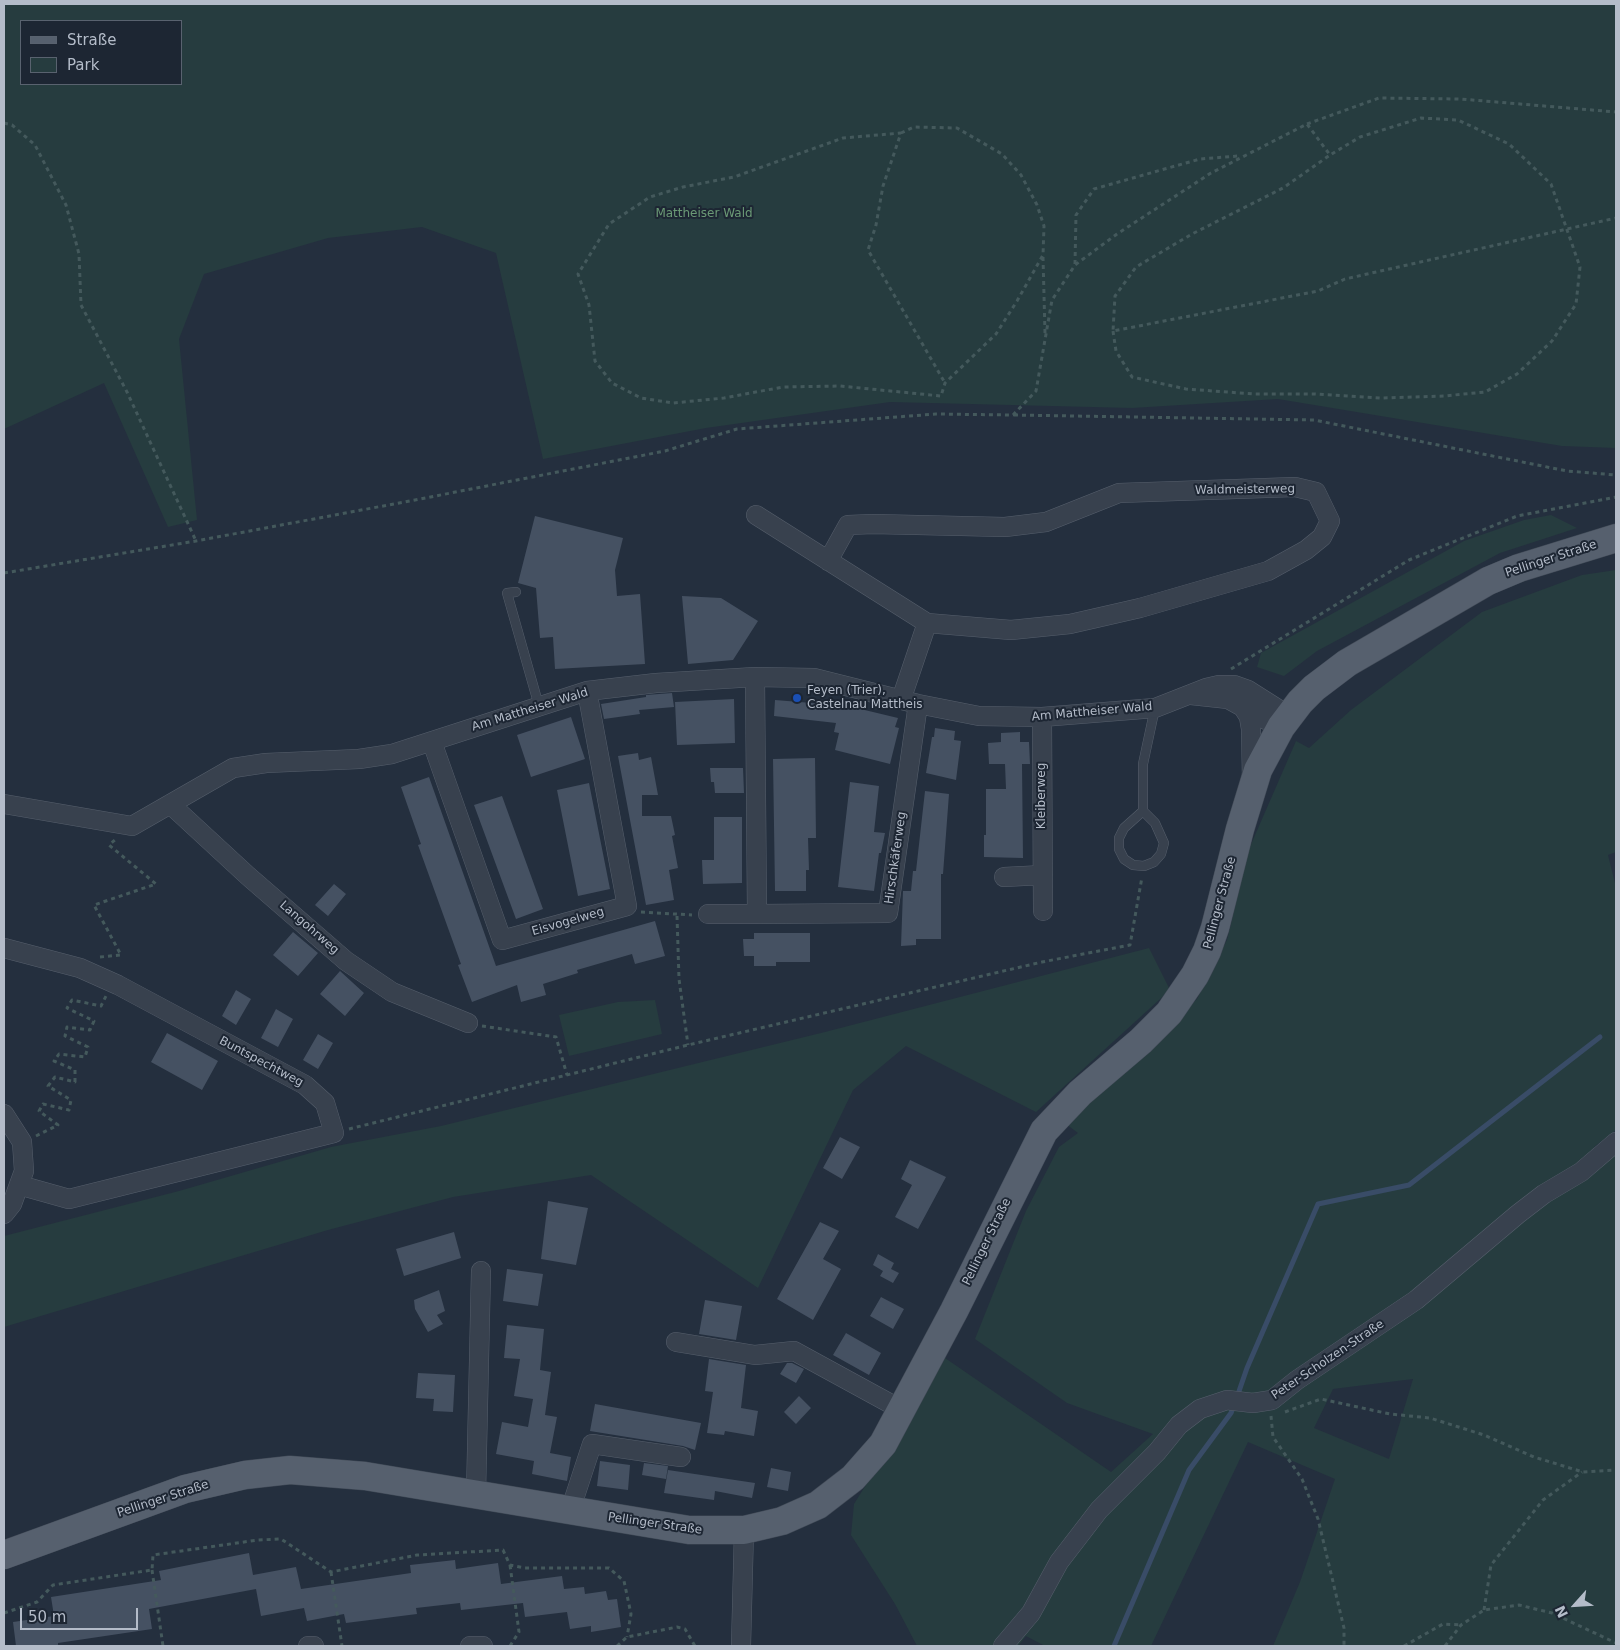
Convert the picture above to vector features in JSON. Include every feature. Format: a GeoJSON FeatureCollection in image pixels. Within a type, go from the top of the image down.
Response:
{"type":"FeatureCollection","features":[{"type":"Feature","properties":{"kind":"main road","name":"Pellinger Straße"},"geometry":{"type":"LineString","coordinates":[[4,1555],[185,1489],[244,1475],[290,1470],[365,1476],[689,1530],[744,1530],[782,1521],[804,1512],[842,1489],[876,1454],[902,1410],[1044,1131],[1080,1093],[1169,1013],[1195,975],[1207,951],[1215,928],[1252,786],[1266,753],[1289,716],[1314,688],[1347,663],[1488,582],[1519,568],[1616,538]]}},
{"type":"Feature","properties":{"kind":"street","name":"Waldmeisterweg"},"geometry":{"type":"LineString","coordinates":[[756,515],[828,561],[927,623],[1011,630],[1070,624],[1140,608],[1268,571],[1306,550],[1322,536],[1330,521],[1316,492],[1295,487],[1119,493],[1046,522],[1005,527],[848,525],[828,561]]}},
{"type":"Feature","properties":{"kind":"street"},"geometry":{"type":"LineString","coordinates":[[910,702],[927,623]]}},
{"type":"Feature","properties":{"kind":"street","name":"Am Mattheiser Wald"},"geometry":{"type":"LineString","coordinates":[[132,826],[233,768],[266,763],[359,759],[392,754],[586,691],[656,683],[755,677],[814,678],[910,702],[979,716],[1042,717],[1155,708],[1175,698],[1191,695],[1219,685],[1234,685],[1248,690],[1289,716]]}},
{"type":"Feature","properties":{"kind":"street"},"geometry":{"type":"LineString","coordinates":[[755,677],[758,914]]}},
{"type":"Feature","properties":{"kind":"street"},"geometry":{"type":"LineString","coordinates":[[586,691],[627,906]]}},
{"type":"Feature","properties":{"kind":"street","name":"Am Mattheiser Wald"},"geometry":{"type":"LineString","coordinates":[[1191,695],[1228,699],[1268,721],[1278,721],[1289,716]]}},
{"type":"Feature","properties":{"kind":"street","name":"Hirschkäferweg"},"geometry":{"type":"LineString","coordinates":[[708,914],[888,913],[910,702]]}},
{"type":"Feature","properties":{"kind":"street"},"geometry":{"type":"LineString","coordinates":[[1242,706],[1249,717],[1251,729],[1252,786]]}},
{"type":"Feature","properties":{"kind":"street","name":"Kleiberweg"},"geometry":{"type":"LineString","coordinates":[[1042,717],[1043,911]]}},
{"type":"Feature","properties":{"kind":"street","name":"Eisvogelweg"},"geometry":{"type":"LineString","coordinates":[[432,742],[502,940],[627,906]]}},
{"type":"Feature","properties":{"kind":"street"},"geometry":{"type":"LineString","coordinates":[[4,804],[132,826]]}},
{"type":"Feature","properties":{"kind":"street","name":"Langohrweg"},"geometry":{"type":"LineString","coordinates":[[170,804],[248,876],[346,961],[392,992],[468,1023]]}},
{"type":"Feature","properties":{"kind":"street"},"geometry":{"type":"LineString","coordinates":[[1004,877],[1043,875]]}},
{"type":"Feature","properties":{"kind":"street","name":"Buntspechtweg"},"geometry":{"type":"LineString","coordinates":[[4,948],[80,968],[118,985],[305,1085],[325,1103],[334,1132]]}},
{"type":"Feature","properties":{"kind":"street"},"geometry":{"type":"LineString","coordinates":[[4,1114],[22,1142],[24,1172],[12,1204],[4,1214]]}},
{"type":"Feature","properties":{"kind":"street"},"geometry":{"type":"LineString","coordinates":[[19,1185],[69,1199],[334,1132]]}},
{"type":"Feature","properties":{"kind":"street","name":"Peter-Scholzen-Straße"},"geometry":{"type":"LineString","coordinates":[[1003,1646],[1031,1613],[1059,1562],[1099,1510],[1157,1452],[1179,1425],[1200,1409],[1227,1400],[1253,1402],[1271,1409],[1297,1380],[1416,1300],[1518,1214],[1544,1194],[1581,1172],[1616,1142]]}},
{"type":"Feature","properties":{"kind":"street"},"geometry":{"type":"LineString","coordinates":[[476,1494],[481,1271]]}},
{"type":"Feature","properties":{"kind":"street"},"geometry":{"type":"LineString","coordinates":[[676,1342],[755,1355],[794,1351],[902,1410]]}},
{"type":"Feature","properties":{"kind":"street"},"geometry":{"type":"LineString","coordinates":[[570,1511],[592,1444],[681,1458]]}},
{"type":"Feature","properties":{"kind":"street"},"geometry":{"type":"LineString","coordinates":[[741,1646],[744,1530]]}},
{"type":"Feature","properties":{"kind":"street"},"geometry":{"type":"LineString","coordinates":[[308,1646],[314,1646]]}},
{"type":"Feature","properties":{"kind":"street"},"geometry":{"type":"LineString","coordinates":[[470,1646],[483,1646]]}},
{"type":"Feature","properties":{"kind":"lane"},"geometry":{"type":"LineString","coordinates":[[516,592],[507,593],[540,706]]}},
{"type":"Feature","properties":{"kind":"lane"},"geometry":{"type":"LineString","coordinates":[[1143,811],[1124,828],[1119,843],[1124,859],[1133,865],[1144,866],[1158,858],[1164,843],[1155,823],[1143,811],[1143,764],[1155,708]]}},
{"type":"Feature","properties":{"kind":"path"},"geometry":{"type":"LineString","coordinates":[[1013,415],[1036,391],[1052,300],[1075,264],[1180,193],[1241,156],[1307,124],[1379,98],[1460,99],[1616,112]]}},
{"type":"Feature","properties":{"kind":"path"},"geometry":{"type":"LineString","coordinates":[[1421,118],[1458,120],[1509,144],[1551,184],[1567,229],[1580,267],[1576,304],[1552,341],[1517,374],[1485,392],[1444,396],[1381,398],[1315,394],[1254,394],[1186,389],[1132,377],[1116,351],[1113,331],[1116,296],[1136,267],[1192,234],[1283,188],[1330,155],[1360,137],[1421,118]]}},
{"type":"Feature","properties":{"kind":"path"},"geometry":{"type":"LineString","coordinates":[[4,123],[12,125],[35,145],[66,205],[79,254],[81,305],[127,392],[196,541]]}},
{"type":"Feature","properties":{"kind":"path"},"geometry":{"type":"LineString","coordinates":[[1307,124],[1330,155]]}},
{"type":"Feature","properties":{"kind":"path"},"geometry":{"type":"LineString","coordinates":[[1043,255],[996,334],[945,383],[941,396],[840,386],[783,387],[724,398],[673,404],[641,398],[612,383],[595,361],[589,305],[578,274],[609,224],[650,197],[683,187],[734,177],[843,138],[901,133],[914,127],[957,128],[1002,154],[1021,175],[1037,205],[1044,226],[1045,341]]}},
{"type":"Feature","properties":{"kind":"path"},"geometry":{"type":"LineString","coordinates":[[901,133],[883,186],[876,225],[868,250],[945,383]]}},
{"type":"Feature","properties":{"kind":"path"},"geometry":{"type":"LineString","coordinates":[[1075,264],[1076,215],[1094,189],[1200,159],[1241,156]]}},
{"type":"Feature","properties":{"kind":"path"},"geometry":{"type":"LineString","coordinates":[[1113,331],[1318,290],[1345,280],[1616,218]]}},
{"type":"Feature","properties":{"kind":"path"},"geometry":{"type":"LineString","coordinates":[[4,573],[196,541],[664,451],[737,429],[936,414],[1314,420],[1568,471],[1616,475]]}},
{"type":"Feature","properties":{"kind":"path"},"geometry":{"type":"LineString","coordinates":[[1219,685],[1233,666],[1409,560],[1517,516],[1616,496]]}},
{"type":"Feature","properties":{"kind":"path"},"geometry":{"type":"LineString","coordinates":[[80,968],[95,958],[121,955],[94,905],[156,884],[109,845],[132,826]]}},
{"type":"Feature","properties":{"kind":"path"},"geometry":{"type":"LineString","coordinates":[[334,1132],[688,1045],[1042,962],[1130,945],[1144,866]]}},
{"type":"Feature","properties":{"kind":"path"},"geometry":{"type":"LineString","coordinates":[[627,906],[631,911],[677,916],[679,980],[688,1045]]}},
{"type":"Feature","properties":{"kind":"path"},"geometry":{"type":"LineString","coordinates":[[22,1142],[58,1125],[39,1111],[43,1104],[69,1110],[72,1100],[48,1086],[55,1077],[75,1082],[75,1070],[54,1061],[59,1054],[85,1057],[88,1047],[66,1036],[67,1027],[90,1030],[94,1021],[67,1008],[72,1000],[101,1006],[106,996],[98,993]]}},
{"type":"Feature","properties":{"kind":"path"},"geometry":{"type":"LineString","coordinates":[[468,1023],[556,1036],[567,1075]]}},
{"type":"Feature","properties":{"kind":"path"},"geometry":{"type":"LineString","coordinates":[[1344,1646],[1344,1628],[1318,1519],[1302,1479],[1273,1437],[1271,1409],[1321,1399],[1390,1414],[1430,1418],[1484,1435],[1534,1457],[1583,1472],[1616,1470]]}},
{"type":"Feature","properties":{"kind":"path"},"geometry":{"type":"LineString","coordinates":[[1484,1610],[1491,1565],[1542,1500],[1583,1472]]}},
{"type":"Feature","properties":{"kind":"path"},"geometry":{"type":"LineString","coordinates":[[163,1646],[152,1570],[153,1555],[258,1540],[281,1539],[331,1572],[418,1554],[503,1550],[510,1565],[518,1632],[510,1646]]}},
{"type":"Feature","properties":{"kind":"path"},"geometry":{"type":"LineString","coordinates":[[510,1565],[525,1568],[609,1568],[624,1581],[631,1614],[627,1637]]}},
{"type":"Feature","properties":{"kind":"path"},"geometry":{"type":"LineString","coordinates":[[4,1613],[37,1602],[53,1585],[152,1570]]}},
{"type":"Feature","properties":{"kind":"path"},"geometry":{"type":"LineString","coordinates":[[331,1572],[342,1646]]}},
{"type":"Feature","properties":{"kind":"path"},"geometry":{"type":"LineString","coordinates":[[1445,1646],[1461,1625],[1484,1610],[1519,1605],[1552,1613],[1616,1643]]}},
{"type":"Feature","properties":{"kind":"path"},"geometry":{"type":"LineString","coordinates":[[1404,1646],[1443,1624],[1461,1625]]}},
{"type":"Feature","properties":{"kind":"path"},"geometry":{"type":"LineString","coordinates":[[617,1646],[627,1637],[677,1627],[684,1629],[695,1646]]}},
{"type":"Feature","properties":{"kind":"green space","name":"Mattheiser Wald"},"geometry":{"type":"Polygon","coordinates":[[[4,4],[1616,4],[1616,448],[1562,446],[1278,399],[1132,408],[890,402],[706,428],[543,459],[496,253],[422,227],[328,238],[204,274],[179,339],[197,520],[168,527],[104,383],[4,429],[4,4]]]}},
{"type":"Feature","properties":{"kind":"green space"},"geometry":{"type":"Polygon","coordinates":[[[1551,515],[1577,528],[1500,553],[1317,651],[1284,676],[1257,667],[1261,653],[1464,541],[1524,520],[1551,515]]]}},
{"type":"Feature","properties":{"kind":"green space"},"geometry":{"type":"Polygon","coordinates":[[[1616,570],[1616,852],[1608,855],[1616,887],[1616,1130],[1594,1147],[1603,1160],[1616,1151],[1616,1646],[1273,1646],[1300,1582],[1335,1479],[1248,1442],[1151,1646],[1045,1646],[1026,1636],[1018,1646],[917,1646],[895,1604],[851,1535],[854,1504],[945,1358],[1111,1472],[1153,1434],[1067,1403],[975,1339],[1026,1211],[1059,1147],[1078,1133],[1066,1124],[1197,999],[1227,940],[1249,849],[1296,741],[1309,748],[1351,710],[1482,612],[1582,575],[1616,570]],[[1413,1379],[1333,1389],[1314,1428],[1389,1459],[1413,1379]]]}},
{"type":"Feature","properties":{"kind":"green space"},"geometry":{"type":"Polygon","coordinates":[[[1149,948],[1170,990],[1036,1112],[906,1046],[853,1090],[758,1288],[591,1175],[453,1197],[328,1230],[4,1327],[4,1236],[179,1191],[331,1147],[441,1126],[825,1032],[1149,948]]]}},
{"type":"Feature","properties":{"kind":"green space"},"geometry":{"type":"Polygon","coordinates":[[[655,1000],[662,1034],[569,1056],[559,1015],[618,1002],[655,1000]]]}},
{"type":"Feature","properties":{"kind":"building"},"geometry":{"type":"Polygon","coordinates":[[[535,516],[623,538],[615,570],[617,596],[640,594],[645,664],[555,669],[553,637],[540,638],[536,588],[518,583],[535,516]]]}},
{"type":"Feature","properties":{"kind":"building"},"geometry":{"type":"Polygon","coordinates":[[[682,596],[721,598],[758,621],[733,660],[688,664],[682,596]]]}},
{"type":"Feature","properties":{"kind":"building"},"geometry":{"type":"Polygon","coordinates":[[[672,693],[674,707],[639,710],[640,714],[604,719],[601,704],[646,697],[646,695],[672,693]]]}},
{"type":"Feature","properties":{"kind":"building"},"geometry":{"type":"Polygon","coordinates":[[[734,699],[735,743],[677,745],[675,702],[734,699]]]}},
{"type":"Feature","properties":{"kind":"building"},"geometry":{"type":"Polygon","coordinates":[[[775,700],[848,706],[898,718],[895,727],[899,728],[890,764],[835,750],[839,733],[834,732],[836,723],[774,716],[775,700]]]}},
{"type":"Feature","properties":{"kind":"building"},"geometry":{"type":"Polygon","coordinates":[[[571,717],[585,759],[531,777],[517,735],[571,717]]]}},
{"type":"Feature","properties":{"kind":"building"},"geometry":{"type":"Polygon","coordinates":[[[935,728],[955,731],[954,740],[961,741],[956,780],[926,773],[935,728]]]}},
{"type":"Feature","properties":{"kind":"building"},"geometry":{"type":"Polygon","coordinates":[[[1020,732],[1020,742],[1029,742],[1030,764],[1022,764],[1023,858],[984,857],[986,789],[1006,789],[1005,764],[989,764],[988,743],[1001,742],[1001,733],[1020,732]]]}},
{"type":"Feature","properties":{"kind":"building"},"geometry":{"type":"Polygon","coordinates":[[[638,753],[639,760],[651,757],[658,795],[642,795],[642,816],[671,816],[675,835],[672,836],[678,868],[669,870],[674,900],[646,905],[618,756],[638,753]]]}},
{"type":"Feature","properties":{"kind":"building"},"geometry":{"type":"Polygon","coordinates":[[[815,758],[816,838],[808,838],[809,870],[806,870],[806,891],[775,891],[773,759],[815,758]]]}},
{"type":"Feature","properties":{"kind":"building"},"geometry":{"type":"Polygon","coordinates":[[[710,768],[743,768],[744,793],[715,793],[714,782],[711,782],[710,768]]]}},
{"type":"Feature","properties":{"kind":"building"},"geometry":{"type":"Polygon","coordinates":[[[429,777],[496,966],[655,921],[665,956],[635,964],[632,954],[577,970],[578,973],[543,984],[546,995],[521,1002],[517,985],[472,1002],[458,965],[461,964],[418,845],[421,844],[401,787],[429,777]]]}},
{"type":"Feature","properties":{"kind":"building"},"geometry":{"type":"Polygon","coordinates":[[[850,782],[879,786],[874,832],[885,833],[881,853],[879,853],[874,891],[838,887],[850,782]]]}},
{"type":"Feature","properties":{"kind":"building"},"geometry":{"type":"Polygon","coordinates":[[[589,783],[610,889],[578,896],[557,790],[589,783]]]}},
{"type":"Feature","properties":{"kind":"building"},"geometry":{"type":"Polygon","coordinates":[[[925,791],[949,794],[943,874],[941,874],[941,939],[916,939],[916,945],[901,946],[903,891],[911,891],[913,871],[916,871],[925,791]]]}},
{"type":"Feature","properties":{"kind":"building"},"geometry":{"type":"Polygon","coordinates":[[[502,796],[543,909],[516,919],[474,805],[502,796]]]}},
{"type":"Feature","properties":{"kind":"building"},"geometry":{"type":"Polygon","coordinates":[[[714,817],[742,817],[742,883],[703,884],[702,860],[714,860],[714,817]]]}},
{"type":"Feature","properties":{"kind":"building"},"geometry":{"type":"Polygon","coordinates":[[[334,884],[346,894],[328,916],[315,905],[334,884]]]}},
{"type":"Feature","properties":{"kind":"building"},"geometry":{"type":"Polygon","coordinates":[[[293,932],[318,953],[298,976],[273,955],[293,932]]]}},
{"type":"Feature","properties":{"kind":"building"},"geometry":{"type":"Polygon","coordinates":[[[754,933],[810,933],[810,962],[776,962],[776,966],[754,966],[754,956],[744,956],[743,939],[754,939],[754,933]]]}},
{"type":"Feature","properties":{"kind":"building"},"geometry":{"type":"Polygon","coordinates":[[[340,971],[364,993],[345,1016],[320,994],[340,971]]]}},
{"type":"Feature","properties":{"kind":"building"},"geometry":{"type":"Polygon","coordinates":[[[236,990],[251,999],[236,1025],[222,1016],[236,990]]]}},
{"type":"Feature","properties":{"kind":"building"},"geometry":{"type":"Polygon","coordinates":[[[276,1009],[293,1019],[278,1047],[261,1038],[276,1009]]]}},
{"type":"Feature","properties":{"kind":"building"},"geometry":{"type":"Polygon","coordinates":[[[167,1033],[218,1061],[202,1090],[151,1062],[167,1033]]]}},
{"type":"Feature","properties":{"kind":"building"},"geometry":{"type":"Polygon","coordinates":[[[318,1034],[333,1043],[318,1069],[303,1060],[318,1034]]]}},
{"type":"Feature","properties":{"kind":"building"},"geometry":{"type":"Polygon","coordinates":[[[840,1137],[860,1147],[842,1179],[823,1168],[840,1137]]]}},
{"type":"Feature","properties":{"kind":"building"},"geometry":{"type":"Polygon","coordinates":[[[910,1160],[946,1177],[918,1229],[895,1217],[912,1185],[901,1179],[910,1160]]]}},
{"type":"Feature","properties":{"kind":"building"},"geometry":{"type":"Polygon","coordinates":[[[548,1201],[588,1208],[576,1265],[541,1259],[548,1201]]]}},
{"type":"Feature","properties":{"kind":"building"},"geometry":{"type":"Polygon","coordinates":[[[820,1222],[839,1231],[823,1259],[841,1269],[813,1320],[777,1299],[820,1222]]]}},
{"type":"Feature","properties":{"kind":"building"},"geometry":{"type":"Polygon","coordinates":[[[454,1232],[461,1258],[404,1276],[396,1249],[454,1232]]]}},
{"type":"Feature","properties":{"kind":"building"},"geometry":{"type":"Polygon","coordinates":[[[878,1254],[894,1263],[891,1269],[899,1273],[893,1283],[880,1276],[883,1271],[873,1265],[878,1254]]]}},
{"type":"Feature","properties":{"kind":"building"},"geometry":{"type":"Polygon","coordinates":[[[507,1269],[543,1274],[538,1306],[503,1301],[507,1269]]]}},
{"type":"Feature","properties":{"kind":"building"},"geometry":{"type":"Polygon","coordinates":[[[439,1290],[445,1311],[437,1315],[443,1324],[428,1332],[415,1309],[414,1300],[439,1290]]]}},
{"type":"Feature","properties":{"kind":"building"},"geometry":{"type":"Polygon","coordinates":[[[881,1297],[904,1309],[893,1329],[870,1316],[881,1297]]]}},
{"type":"Feature","properties":{"kind":"building"},"geometry":{"type":"Polygon","coordinates":[[[705,1300],[742,1306],[736,1340],[699,1334],[705,1300]]]}},
{"type":"Feature","properties":{"kind":"building"},"geometry":{"type":"Polygon","coordinates":[[[507,1325],[544,1329],[540,1370],[551,1372],[545,1415],[557,1417],[550,1453],[571,1457],[567,1481],[532,1474],[534,1461],[496,1454],[502,1422],[528,1427],[533,1399],[514,1396],[520,1359],[504,1358],[507,1325]]]}},
{"type":"Feature","properties":{"kind":"building"},"geometry":{"type":"Polygon","coordinates":[[[846,1333],[881,1353],[869,1375],[833,1355],[846,1333]]]}},
{"type":"Feature","properties":{"kind":"building"},"geometry":{"type":"Polygon","coordinates":[[[709,1359],[746,1365],[741,1408],[758,1411],[754,1436],[725,1431],[724,1435],[707,1433],[713,1392],[705,1391],[709,1359]]]}},
{"type":"Feature","properties":{"kind":"building"},"geometry":{"type":"Polygon","coordinates":[[[787,1363],[792,1363],[804,1369],[796,1383],[780,1374],[787,1363]]]}},
{"type":"Feature","properties":{"kind":"building"},"geometry":{"type":"Polygon","coordinates":[[[418,1373],[455,1375],[453,1412],[433,1411],[434,1399],[416,1398],[418,1373]]]}},
{"type":"Feature","properties":{"kind":"building"},"geometry":{"type":"Polygon","coordinates":[[[799,1396],[811,1408],[796,1424],[784,1412],[799,1396]]]}},
{"type":"Feature","properties":{"kind":"building"},"geometry":{"type":"Polygon","coordinates":[[[595,1404],[701,1423],[695,1450],[683,1446],[590,1431],[595,1404]]]}},
{"type":"Feature","properties":{"kind":"building"},"geometry":{"type":"Polygon","coordinates":[[[600,1461],[630,1465],[628,1490],[597,1486],[600,1461]]]}},
{"type":"Feature","properties":{"kind":"building"},"geometry":{"type":"Polygon","coordinates":[[[644,1463],[668,1466],[666,1479],[642,1475],[644,1463]]]}},
{"type":"Feature","properties":{"kind":"building"},"geometry":{"type":"Polygon","coordinates":[[[771,1468],[791,1472],[788,1491],[767,1487],[771,1468]]]}},
{"type":"Feature","properties":{"kind":"building"},"geometry":{"type":"Polygon","coordinates":[[[668,1470],[755,1483],[752,1498],[715,1491],[714,1500],[664,1493],[668,1470]]]}},
{"type":"Feature","properties":{"kind":"building"},"geometry":{"type":"Polygon","coordinates":[[[249,1553],[253,1575],[296,1567],[301,1589],[411,1573],[410,1565],[455,1560],[456,1569],[498,1563],[501,1584],[562,1576],[564,1589],[584,1587],[585,1594],[606,1591],[608,1600],[617,1599],[621,1627],[591,1632],[591,1626],[570,1629],[567,1612],[525,1617],[523,1603],[461,1610],[460,1603],[416,1608],[417,1614],[346,1623],[344,1614],[307,1621],[304,1608],[261,1616],[256,1589],[149,1609],[152,1629],[58,1643],[58,1646],[16,1646],[13,1622],[54,1616],[51,1597],[161,1580],[159,1571],[249,1553]]]}},
{"type":"Feature","properties":{"kind":"waterway"},"geometry":{"type":"LineString","coordinates":[[1237,1397],[1247,1368],[1318,1204],[1409,1185],[1600,1037]]}},
{"type":"Feature","properties":{"kind":"waterway"},"geometry":{"type":"LineString","coordinates":[[1114,1646],[1189,1470],[1231,1413],[1234,1405]]}},
{"type":"Feature","properties":{"kind":"place","name":"Feyen (Trier), Castelnau Mattheis"},"geometry":{"type":"Point","coordinates":[797,698]}}]}
